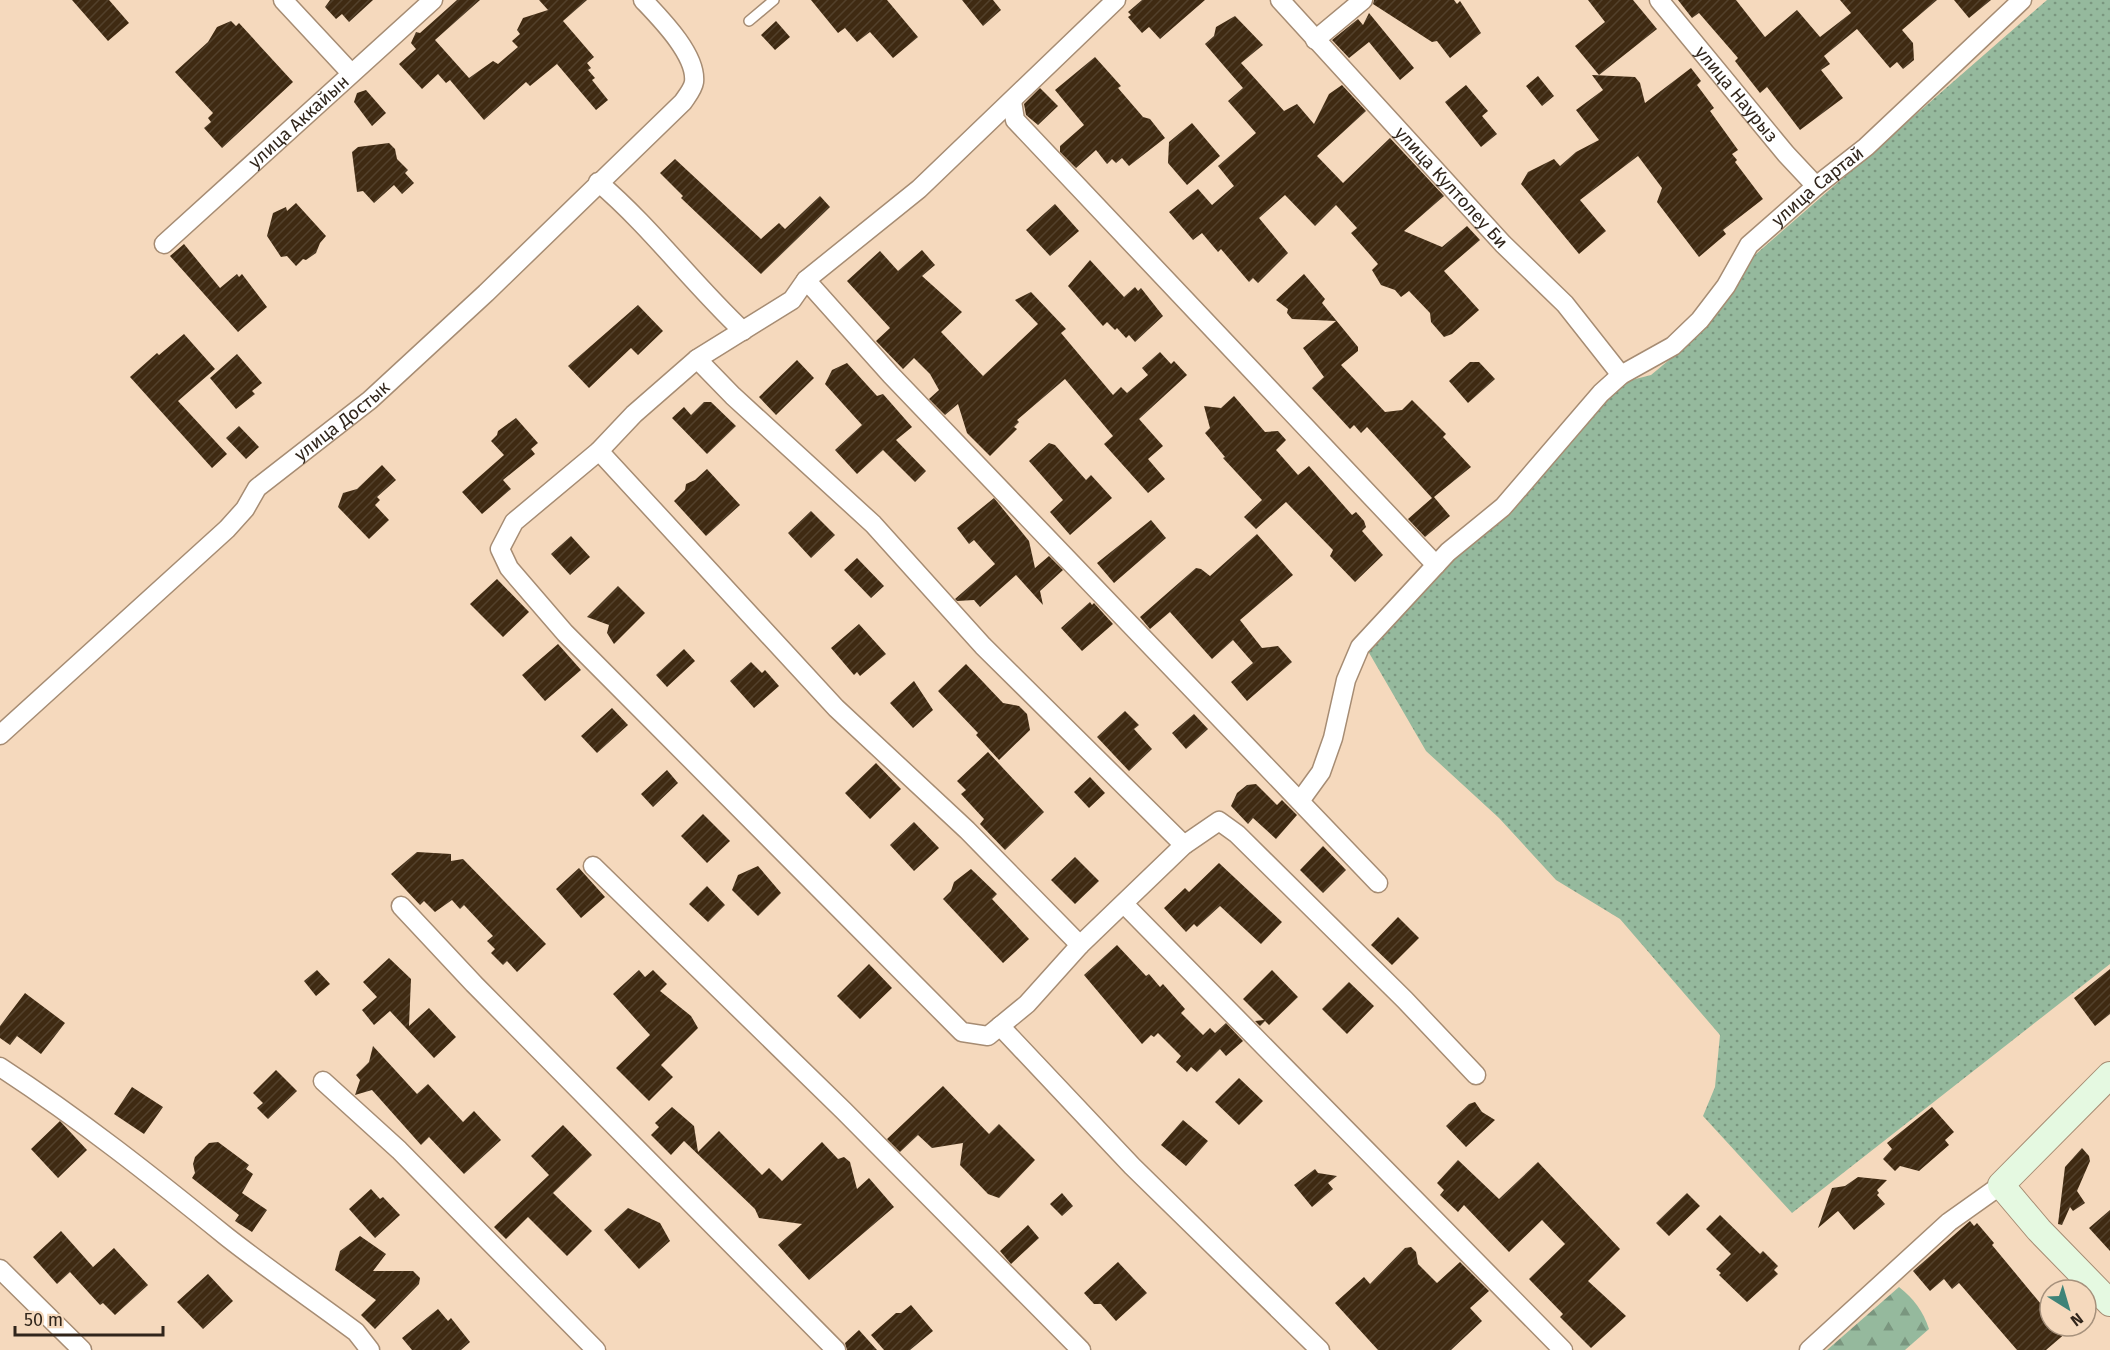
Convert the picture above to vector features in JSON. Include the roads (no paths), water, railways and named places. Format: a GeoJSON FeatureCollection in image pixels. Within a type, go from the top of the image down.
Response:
{"type":"FeatureCollection","features":[{"type":"Feature","properties":{"kind":"main road"},"geometry":{"type":"LineString","coordinates":[[2110,1075],[2001,1185],[2039,1230],[2110,1303]]}},
{"type":"Feature","properties":{"kind":"street"},"geometry":{"type":"LineString","coordinates":[[283,0],[351,73]]}},
{"type":"Feature","properties":{"kind":"street","name":"улица Аккайын"},"geometry":{"type":"LineString","coordinates":[[164,244],[432,0]]}},
{"type":"Feature","properties":{"kind":"street","name":"улица Достык"},"geometry":{"type":"LineString","coordinates":[[0,735],[227,529],[245,509],[257,488],[370,400],[683,102],[694,84],[694,72],[682,46],[664,21],[643,0]]}},
{"type":"Feature","properties":{"kind":"street"},"geometry":{"type":"LineString","coordinates":[[1116,0],[919,189],[806,280],[792,300],[697,358],[634,414],[599,451],[514,522],[500,549],[509,568],[565,633],[962,1032],[987,1036],[1000,1026],[1054,978],[1080,945],[1184,845],[1219,821],[1237,834],[1405,1000],[1476,1075]]}},
{"type":"Feature","properties":{"kind":"street","name":"улица Култолеу Би"},"geometry":{"type":"LineString","coordinates":[[1280,0],[1503,244],[1565,304],[1621,375]]}},
{"type":"Feature","properties":{"kind":"street"},"geometry":{"type":"LineString","coordinates":[[1316,40],[1363,0]]}},
{"type":"Feature","properties":{"kind":"street","name":"улица Наурыз"},"geometry":{"type":"LineString","coordinates":[[1659,0],[1786,154],[1816,186]]}},
{"type":"Feature","properties":{"kind":"street","name":"улица Сартай"},"geometry":{"type":"LineString","coordinates":[[1300,801],[1320,772],[1332,738],[1346,680],[1360,647],[1448,552],[1503,507],[1601,393],[1621,375],[1673,346],[1700,320],[1726,286],[1749,245],[1816,186],[1866,147],[2022,0]]}},
{"type":"Feature","properties":{"kind":"street"},"geometry":{"type":"LineString","coordinates":[[1012,101],[1015,120],[1436,565]]}},
{"type":"Feature","properties":{"kind":"street"},"geometry":{"type":"LineString","coordinates":[[598,182],[630,209],[718,308],[742,331]]}},
{"type":"Feature","properties":{"kind":"street"},"geometry":{"type":"LineString","coordinates":[[806,280],[891,375],[1378,884]]}},
{"type":"Feature","properties":{"kind":"street"},"geometry":{"type":"LineString","coordinates":[[697,358],[733,396],[873,524],[983,646],[1184,845]]}},
{"type":"Feature","properties":{"kind":"street"},"geometry":{"type":"LineString","coordinates":[[599,451],[828,700],[967,830],[1080,945]]}},
{"type":"Feature","properties":{"kind":"street"},"geometry":{"type":"LineString","coordinates":[[593,866],[844,1110],[1081,1350]]}},
{"type":"Feature","properties":{"kind":"street"},"geometry":{"type":"LineString","coordinates":[[1124,904],[1563,1350]]}},
{"type":"Feature","properties":{"kind":"street"},"geometry":{"type":"LineString","coordinates":[[401,906],[497,1008],[836,1350]]}},
{"type":"Feature","properties":{"kind":"street"},"geometry":{"type":"LineString","coordinates":[[1000,1026],[1132,1166],[1320,1350]]}},
{"type":"Feature","properties":{"kind":"street"},"geometry":{"type":"LineString","coordinates":[[0,1067],[71,1114],[167,1186],[228,1237],[356,1332],[370,1350]]}},
{"type":"Feature","properties":{"kind":"street"},"geometry":{"type":"LineString","coordinates":[[323,1082],[399,1150],[596,1350]]}},
{"type":"Feature","properties":{"kind":"street"},"geometry":{"type":"LineString","coordinates":[[1809,1350],[1949,1222],[2001,1185]]}},
{"type":"Feature","properties":{"kind":"street"},"geometry":{"type":"LineString","coordinates":[[0,1269],[82,1350]]}},
{"type":"Feature","properties":{"kind":"lane"},"geometry":{"type":"LineString","coordinates":[[749,21],[774,0]]}}]}
